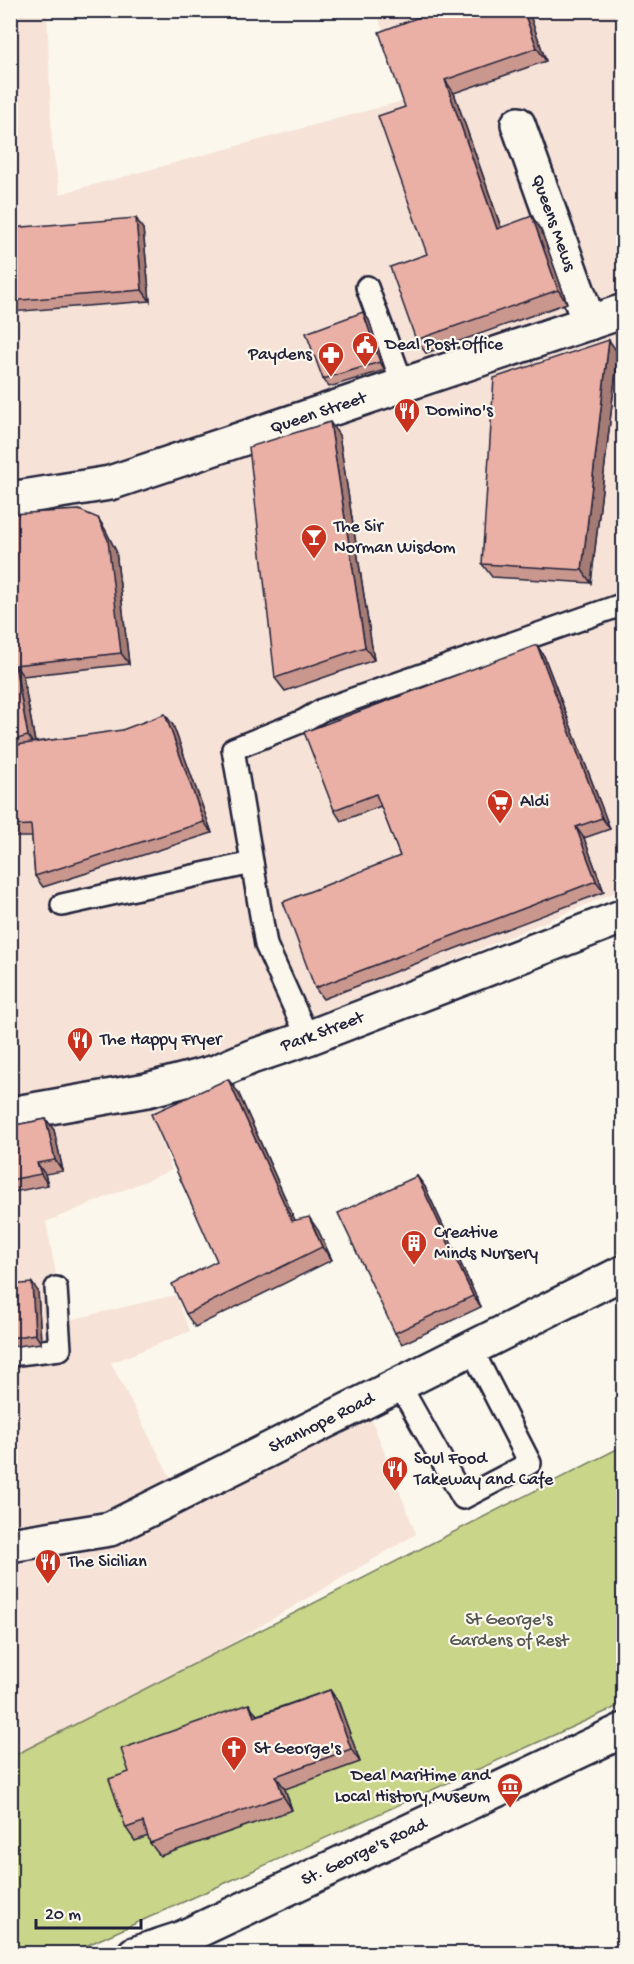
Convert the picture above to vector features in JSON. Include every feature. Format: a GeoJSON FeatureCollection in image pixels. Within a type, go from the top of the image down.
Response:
{"type":"FeatureCollection","features":[{"type":"Feature","properties":{"kind":"street","name":"Queens Mews"},"geometry":{"type":"LineString","coordinates":[[518,124],[589,323]]}},
{"type":"Feature","properties":{"kind":"street","name":"Queen Street"},"geometry":{"type":"LineString","coordinates":[[10,499],[110,483],[624,311]]}},
{"type":"Feature","properties":{"kind":"street","name":"Park Street"},"geometry":{"type":"LineString","coordinates":[[10,1114],[147,1090],[216,1072],[251,1056],[309,1038],[624,916]]}},
{"type":"Feature","properties":{"kind":"street","name":"Stanhope Road"},"geometry":{"type":"LineString","coordinates":[[10,1545],[111,1529],[624,1272]]}},
{"type":"Feature","properties":{"kind":"street","name":"St. George's Road"},"geometry":{"type":"LineString","coordinates":[[134,1953],[180,1939],[624,1730]]}},
{"type":"Feature","properties":{"kind":"lane"},"geometry":{"type":"LineString","coordinates":[[367,287],[403,385]]}},
{"type":"Feature","properties":{"kind":"lane"},"geometry":{"type":"LineString","coordinates":[[309,1038],[266,945],[233,749],[303,721],[322,710],[624,604]]}},
{"type":"Feature","properties":{"kind":"lane"},"geometry":{"type":"LineString","coordinates":[[62,905],[252,863]]}},
{"type":"Feature","properties":{"kind":"lane"},"geometry":{"type":"LineString","coordinates":[[10,1355],[60,1349],[56,1288]]}},
{"type":"Feature","properties":{"kind":"lane"},"geometry":{"type":"LineString","coordinates":[[399,1384],[463,1498],[530,1463],[471,1348]]}},
{"type":"Feature","properties":{"kind":"shaded area"},"geometry":{"type":"Polygon","coordinates":[[[11,11],[47,11],[52,144],[60,194],[403,101],[376,11],[623,11],[623,889],[321,1016],[151,1115],[172,1170],[46,1222],[65,1321],[175,1295],[190,1331],[111,1363],[178,1492],[365,1403],[416,1534],[213,1654],[11,1757],[11,11]]]}},
{"type":"Feature","properties":{"kind":"green space","name":"St George's Gardens of Rest"},"geometry":{"type":"Polygon","coordinates":[[[623,1446],[623,1704],[81,1948],[64,1953],[11,1954],[11,1757],[623,1446]]]}},
{"type":"Feature","properties":{"kind":"building"},"geometry":{"type":"Polygon","coordinates":[[[438,10],[523,10],[537,48],[445,80],[497,229],[532,216],[558,290],[416,340],[390,267],[427,254],[378,116],[405,107],[379,32],[438,10]]]}},
{"type":"Feature","properties":{"kind":"building"},"geometry":{"type":"Polygon","coordinates":[[[136,218],[142,290],[10,301],[10,228],[136,218]]]}},
{"type":"Feature","properties":{"kind":"building"},"geometry":{"type":"Polygon","coordinates":[[[363,312],[380,362],[323,379],[306,333],[363,312]]]}},
{"type":"Feature","properties":{"kind":"building"},"geometry":{"type":"Polygon","coordinates":[[[609,340],[582,570],[482,564],[494,378],[609,340]]]}},
{"type":"Feature","properties":{"kind":"building","name":"The Sir Norman Wisdom"},"geometry":{"type":"Polygon","coordinates":[[[330,422],[365,647],[275,678],[249,447],[330,422]]]}},
{"type":"Feature","properties":{"kind":"building"},"geometry":{"type":"Polygon","coordinates":[[[79,510],[98,518],[108,540],[121,653],[15,665],[28,736],[10,741],[10,514],[79,510]]]}},
{"type":"Feature","properties":{"kind":"building","name":"Aldi"},"geometry":{"type":"Polygon","coordinates":[[[537,645],[602,818],[576,827],[596,881],[315,988],[283,902],[400,856],[376,794],[334,810],[304,732],[537,645]]]}},
{"type":"Feature","properties":{"kind":"building"},"geometry":{"type":"Polygon","coordinates":[[[165,714],[204,822],[35,876],[31,825],[10,826],[10,746],[122,730],[165,714]]]}},
{"type":"Feature","properties":{"kind":"building"},"geometry":{"type":"Polygon","coordinates":[[[228,1079],[292,1221],[309,1217],[322,1247],[186,1314],[172,1284],[217,1261],[151,1114],[228,1079]]]}},
{"type":"Feature","properties":{"kind":"building"},"geometry":{"type":"Polygon","coordinates":[[[46,1119],[55,1160],[37,1163],[41,1174],[10,1180],[10,1126],[46,1119]]]}},
{"type":"Feature","properties":{"kind":"building","name":"Creative Minds Nursery"},"geometry":{"type":"Polygon","coordinates":[[[417,1176],[473,1296],[395,1333],[338,1213],[417,1176]]]}},
{"type":"Feature","properties":{"kind":"building"},"geometry":{"type":"Polygon","coordinates":[[[32,1283],[35,1334],[10,1338],[10,1285],[32,1283]]]}},
{"type":"Feature","properties":{"kind":"building","name":"St George's"},"geometry":{"type":"Polygon","coordinates":[[[330,1690],[351,1749],[276,1776],[283,1796],[150,1843],[143,1822],[126,1828],[109,1779],[129,1772],[121,1749],[249,1704],[254,1717],[330,1690]]]}},
{"type":"Feature","properties":{"kind":"place","name":"Deal Post Office"},"geometry":{"type":"Point","coordinates":[365,368]}},
{"type":"Feature","properties":{"kind":"place","name":"Paydens"},"geometry":{"type":"Point","coordinates":[331,378]}},
{"type":"Feature","properties":{"kind":"place","name":"Domino's"},"geometry":{"type":"Point","coordinates":[407,434]}},
{"type":"Feature","properties":{"kind":"place","name":"The Sir Norman Wisdom"},"geometry":{"type":"Point","coordinates":[314,560]}},
{"type":"Feature","properties":{"kind":"place","name":"Aldi"},"geometry":{"type":"Point","coordinates":[500,825]}},
{"type":"Feature","properties":{"kind":"place","name":"The Happy Fryer"},"geometry":{"type":"Point","coordinates":[80,1063]}},
{"type":"Feature","properties":{"kind":"place","name":"Creative Minds Nursery"},"geometry":{"type":"Point","coordinates":[414,1266]}},
{"type":"Feature","properties":{"kind":"place","name":"Soul Food Takeway and Cafe"},"geometry":{"type":"Point","coordinates":[395,1492]}},
{"type":"Feature","properties":{"kind":"place","name":"The Sicilian"},"geometry":{"type":"Point","coordinates":[48,1585]}},
{"type":"Feature","properties":{"kind":"place","name":"St George's"},"geometry":{"type":"Point","coordinates":[234,1772]}},
{"type":"Feature","properties":{"kind":"place","name":"Deal Maritime and Local History Museum"},"geometry":{"type":"Point","coordinates":[510,1809]}}]}
